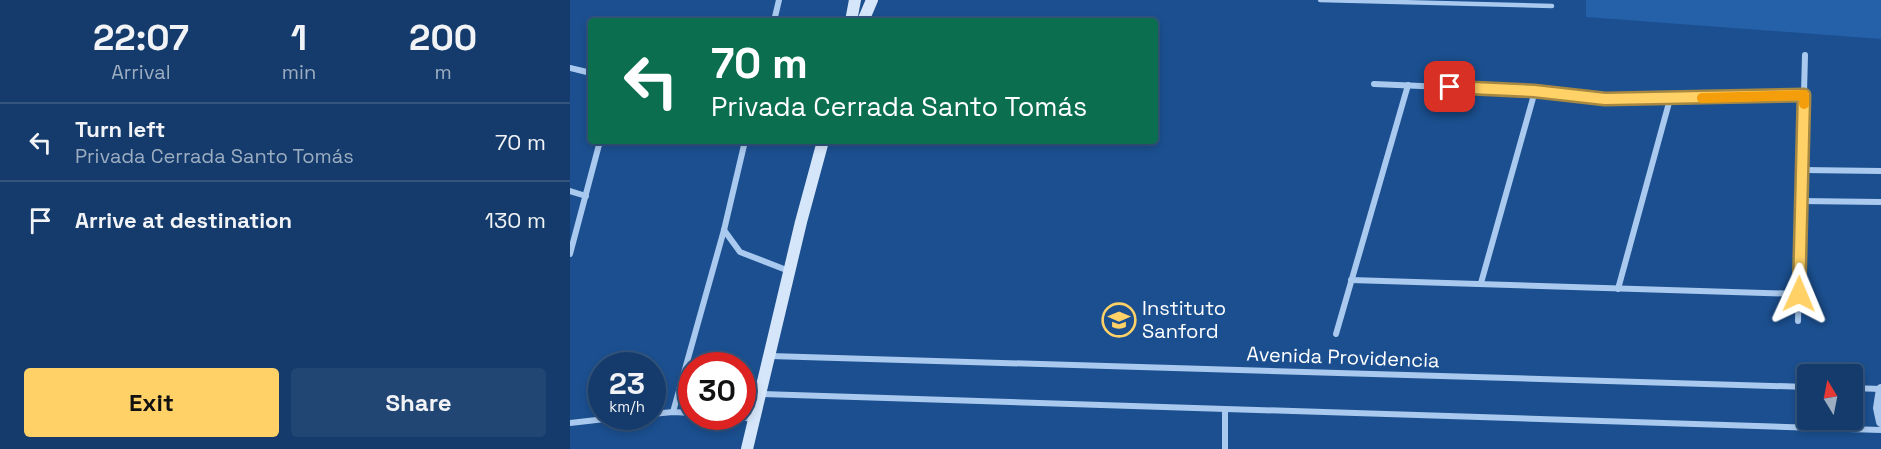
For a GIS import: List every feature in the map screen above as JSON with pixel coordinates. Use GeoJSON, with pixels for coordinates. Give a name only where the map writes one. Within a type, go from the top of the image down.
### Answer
{"type":"FeatureCollection","features":[{"type":"Feature","properties":{"kind":"main road"},"geometry":{"type":"LineString","coordinates":[[852,18],[855,0]]}},
{"type":"Feature","properties":{"kind":"main road"},"geometry":{"type":"LineString","coordinates":[[864,18],[872,0]]}},
{"type":"Feature","properties":{"kind":"main road"},"geometry":{"type":"LineString","coordinates":[[756,415],[789,271],[822,144]]}},
{"type":"Feature","properties":{"kind":"main road"},"geometry":{"type":"LineString","coordinates":[[747,449],[752,430]]}},
{"type":"Feature","properties":{"kind":"street"},"geometry":{"type":"LineString","coordinates":[[770,0],[779,1],[775,18]]}},
{"type":"Feature","properties":{"kind":"street"},"geometry":{"type":"LineString","coordinates":[[1798,321],[1805,55]]}},
{"type":"Feature","properties":{"kind":"street"},"geometry":{"type":"LineString","coordinates":[[570,68],[588,73]]}},
{"type":"Feature","properties":{"kind":"street"},"geometry":{"type":"LineString","coordinates":[[1374,84],[1534,91],[1605,99],[1804,95]]}},
{"type":"Feature","properties":{"kind":"street"},"geometry":{"type":"LineString","coordinates":[[1336,334],[1408,85]]}},
{"type":"Feature","properties":{"kind":"street"},"geometry":{"type":"LineString","coordinates":[[1481,284],[1534,91]]}},
{"type":"Feature","properties":{"kind":"street"},"geometry":{"type":"LineString","coordinates":[[1618,289],[1670,99]]}},
{"type":"Feature","properties":{"kind":"street"},"geometry":{"type":"LineString","coordinates":[[570,254],[599,144]]}},
{"type":"Feature","properties":{"kind":"street"},"geometry":{"type":"LineString","coordinates":[[673,412],[724,230],[744,144]]}},
{"type":"Feature","properties":{"kind":"street"},"geometry":{"type":"LineString","coordinates":[[1803,170],[1881,171]]}},
{"type":"Feature","properties":{"kind":"street"},"geometry":{"type":"LineString","coordinates":[[570,191],[586,196]]}},
{"type":"Feature","properties":{"kind":"street"},"geometry":{"type":"LineString","coordinates":[[1802,201],[1881,202]]}},
{"type":"Feature","properties":{"kind":"street"},"geometry":{"type":"LineString","coordinates":[[724,230],[740,252],[789,271]]}},
{"type":"Feature","properties":{"kind":"street"},"geometry":{"type":"LineString","coordinates":[[1351,280],[1799,294]]}},
{"type":"Feature","properties":{"kind":"street","name":"Avenida Providencia"},"geometry":{"type":"LineString","coordinates":[[770,356],[1797,387]]}},
{"type":"Feature","properties":{"kind":"street"},"geometry":{"type":"LineString","coordinates":[[1863,388],[1881,389],[1878,408],[1881,422]]}},
{"type":"Feature","properties":{"kind":"street"},"geometry":{"type":"LineString","coordinates":[[761,394],[1881,430]]}},
{"type":"Feature","properties":{"kind":"street"},"geometry":{"type":"LineString","coordinates":[[1225,409],[1225,449]]}},
{"type":"Feature","properties":{"kind":"street"},"geometry":{"type":"LineString","coordinates":[[666,413],[678,412]]}},
{"type":"Feature","properties":{"kind":"street"},"geometry":{"type":"LineString","coordinates":[[570,423],[588,421]]}},
{"type":"Feature","properties":{"kind":"lane"},"geometry":{"type":"LineString","coordinates":[[1320,0],[1552,6]]}},
{"type":"Feature","properties":{"kind":"shaded area"},"geometry":{"type":"Polygon","coordinates":[[[1586,0],[1881,0],[1881,39],[1586,17],[1586,0]]]}},
{"type":"Feature","properties":{"kind":"slow traffic"},"geometry":{"type":"LineString","coordinates":[[1702,98],[1804,95],[1804,104]]}},
{"type":"Feature","properties":{"kind":"place","name":"Instituto Sanford"},"geometry":{"type":"Point","coordinates":[1119,320]}},
{"type":"Feature","properties":{"kind":"route"},"geometry":{"type":"LineString","coordinates":[[1450,87],[1534,91],[1605,99],[1804,95],[1799,294]]}}]}
